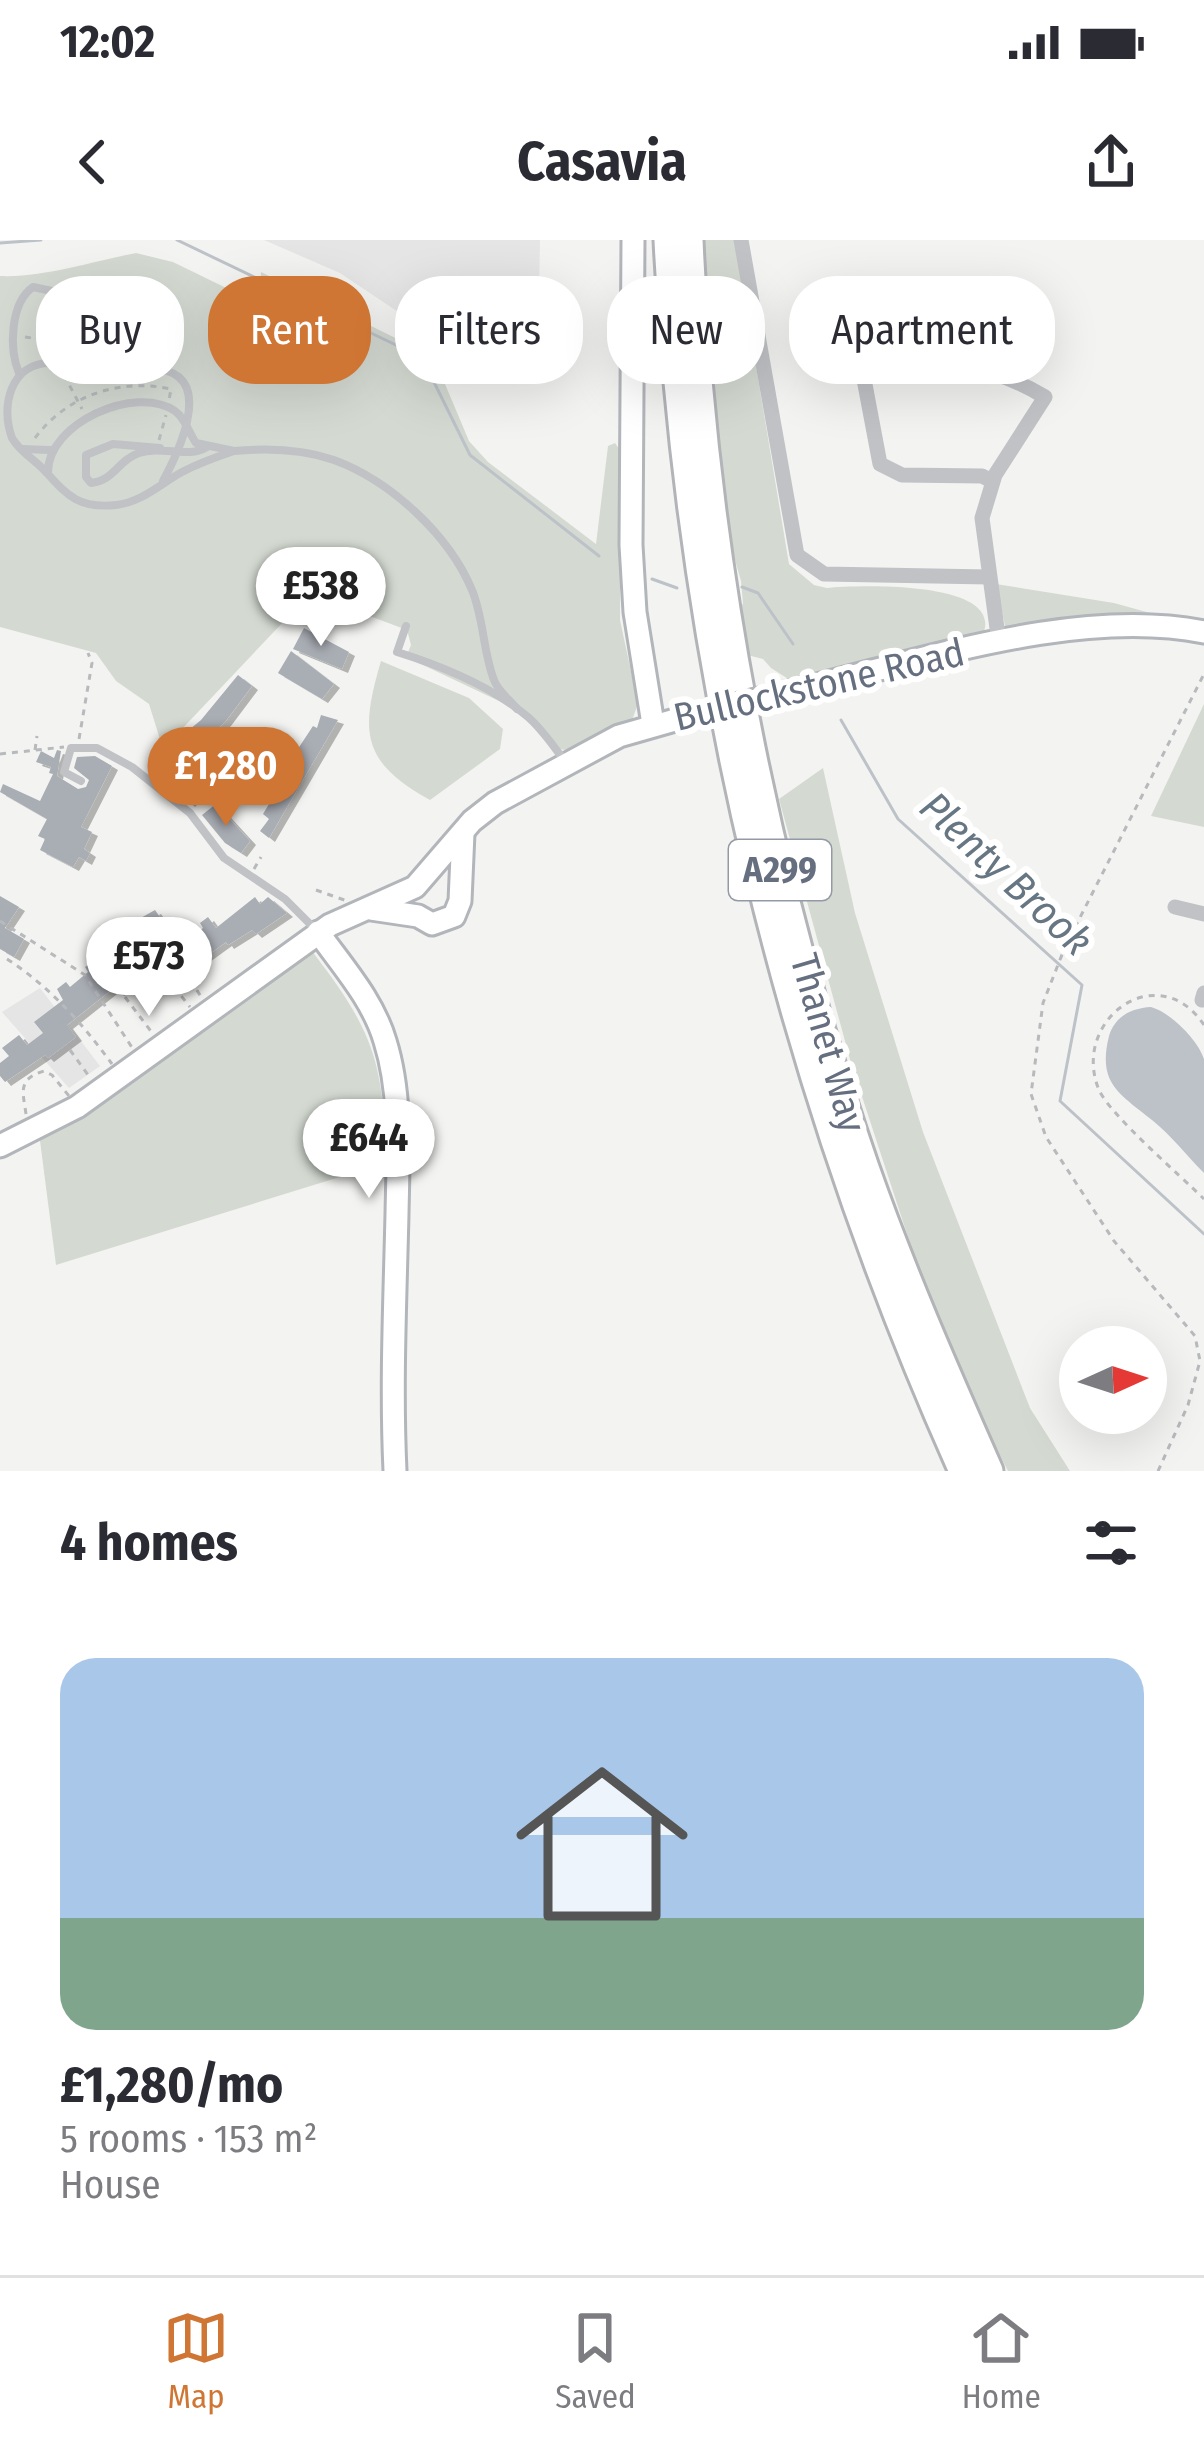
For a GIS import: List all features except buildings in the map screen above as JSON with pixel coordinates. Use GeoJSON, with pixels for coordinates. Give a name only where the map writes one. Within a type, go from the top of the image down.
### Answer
{"type":"FeatureCollection","features":[{"type":"Feature","properties":{"kind":"highway","name":"Thanet Way"},"geometry":{"type":"LineString","coordinates":[[668,240],[684,460],[712,652],[778,956],[866,1236],[963,1471]]}},
{"type":"Feature","properties":{"kind":"highway","name":"Thanet Way"},"geometry":{"type":"LineString","coordinates":[[689,240],[706,459],[761,791],[800,949],[865,1167],[989,1471]]}},
{"type":"Feature","properties":{"kind":"street"},"geometry":{"type":"LineString","coordinates":[[633,240],[632,568],[653,724]]}},
{"type":"Feature","properties":{"kind":"street"},"geometry":{"type":"LineString","coordinates":[[741,240],[797,555],[824,574],[989,577]]}},
{"type":"Feature","properties":{"kind":"street"},"geometry":{"type":"LineString","coordinates":[[992,481],[982,476],[902,475],[880,464],[860,358],[973,365],[1045,397],[992,481],[982,518],[999,643]]}},
{"type":"Feature","properties":{"kind":"street","name":"Bullockstone Road"},"geometry":{"type":"LineString","coordinates":[[0,1146],[28,1135],[100,1091],[318,932],[421,881],[495,803],[619,736],[999,643],[1108,628],[1204,632]]}},
{"type":"Feature","properties":{"kind":"street"},"geometry":{"type":"LineString","coordinates":[[359,911],[418,916],[432,924],[448,921],[459,909],[463,833]]}},
{"type":"Feature","properties":{"kind":"street"},"geometry":{"type":"LineString","coordinates":[[418,916],[412,902],[421,881],[451,879],[460,893]]}},
{"type":"Feature","properties":{"kind":"street"},"geometry":{"type":"LineString","coordinates":[[1174,907],[1204,914]]}},
{"type":"Feature","properties":{"kind":"street"},"geometry":{"type":"LineString","coordinates":[[318,932],[367,999],[385,1039],[393,1077],[398,1163],[395,1471]]}},
{"type":"Feature","properties":{"kind":"lane"},"geometry":{"type":"LineString","coordinates":[[19,373],[14,336],[18,309],[25,293],[36,288]]}},
{"type":"Feature","properties":{"kind":"lane"},"geometry":{"type":"LineString","coordinates":[[36,363],[19,373],[9,389],[5,411],[9,431],[20,449],[68,496],[99,506],[135,500],[199,464],[234,451]]}},
{"type":"Feature","properties":{"kind":"lane"},"geometry":{"type":"LineString","coordinates":[[160,485],[185,424],[189,396],[183,384]]}},
{"type":"Feature","properties":{"kind":"lane"},"geometry":{"type":"LineString","coordinates":[[47,473],[50,450],[77,422],[117,407],[142,404],[168,408],[196,443],[208,447],[301,452],[337,461],[420,517],[454,553],[473,593],[495,683],[517,709]]}},
{"type":"Feature","properties":{"kind":"lane"},"geometry":{"type":"LineString","coordinates":[[160,448],[123,459],[99,483],[86,477],[83,459],[113,444],[160,448],[177,452],[208,447]]}},
{"type":"Feature","properties":{"kind":"lane"},"geometry":{"type":"LineString","coordinates":[[20,449],[50,450]]}},
{"type":"Feature","properties":{"kind":"lane"},"geometry":{"type":"LineString","coordinates":[[406,626],[397,652],[438,666],[517,709],[536,724],[567,764]]}},
{"type":"Feature","properties":{"kind":"lane"},"geometry":{"type":"LineString","coordinates":[[81,781],[64,772],[75,747],[110,754],[190,813],[224,858],[273,890],[318,932]]}},
{"type":"Feature","properties":{"kind":"path"},"geometry":{"type":"LineString","coordinates":[[14,336],[36,339]]}},
{"type":"Feature","properties":{"kind":"path"},"geometry":{"type":"LineString","coordinates":[[0,754],[75,747],[92,663],[88,653]]}},
{"type":"Feature","properties":{"kind":"path"},"geometry":{"type":"LineString","coordinates":[[1158,1471],[1188,1405],[1200,1360],[1195,1336],[1114,1241],[1046,1138],[1031,1094],[1043,1003],[1055,972],[1204,674]]}},
{"type":"Feature","properties":{"kind":"path"},"geometry":{"type":"LineString","coordinates":[[34,752],[38,736]]}},
{"type":"Feature","properties":{"kind":"path"},"geometry":{"type":"LineString","coordinates":[[190,813],[214,785]]}},
{"type":"Feature","properties":{"kind":"path"},"geometry":{"type":"LineString","coordinates":[[316,890],[346,898],[359,911]]}},
{"type":"Feature","properties":{"kind":"path"},"geometry":{"type":"LineString","coordinates":[[0,921],[86,975],[142,1060]]}},
{"type":"Feature","properties":{"kind":"path"},"geometry":{"type":"LineString","coordinates":[[8,959],[44,983],[84,1025],[120,1076]]}},
{"type":"Feature","properties":{"kind":"path"},"geometry":{"type":"LineString","coordinates":[[177,960],[204,1014]]}},
{"type":"Feature","properties":{"kind":"path"},"geometry":{"type":"LineString","coordinates":[[159,968],[204,1014]]}},
{"type":"Feature","properties":{"kind":"path"},"geometry":{"type":"LineString","coordinates":[[125,997],[153,1035]]}},
{"type":"Feature","properties":{"kind":"path"},"geometry":{"type":"LineString","coordinates":[[1204,1025],[1188,1006],[1167,997],[1127,1001],[1114,1010],[1100,1032],[1095,1074],[1107,1103],[1204,1199]]}},
{"type":"Feature","properties":{"kind":"path"},"geometry":{"type":"LineString","coordinates":[[70,1050],[100,1091]]}},
{"type":"Feature","properties":{"kind":"path"},"geometry":{"type":"LineString","coordinates":[[28,1135],[20,1095],[33,1074],[52,1075],[76,1107]]}},
{"type":"Feature","properties":{"kind":"shaded area"},"geometry":{"type":"Polygon","coordinates":[[[264,240],[540,240],[539,276],[395,276],[395,310],[371,294],[371,276],[340,273],[264,240]]]}},
{"type":"Feature","properties":{"kind":"shaded area"},"geometry":{"type":"Polygon","coordinates":[[[704,240],[735,240],[741,276],[707,276],[704,240]]]}},
{"type":"Feature","properties":{"kind":"shaded area"},"geometry":{"type":"Polygon","coordinates":[[[136,253],[173,262],[208,279],[208,384],[371,384],[371,326],[395,338],[395,384],[445,384],[469,441],[488,462],[596,544],[608,446],[615,443],[620,450],[620,620],[638,704],[632,720],[568,750],[557,749],[524,713],[406,657],[411,645],[407,630],[343,606],[303,601],[163,749],[149,704],[116,681],[96,653],[0,627],[0,276],[50,272],[136,253]]]}},
{"type":"Feature","properties":{"kind":"shaded area"},"geometry":{"type":"Polygon","coordinates":[[[714,384],[759,384],[789,564],[814,585],[827,588],[899,587],[956,596],[976,607],[985,621],[979,642],[793,682],[763,659],[747,655],[739,613],[741,581],[727,532],[714,384]]]}},
{"type":"Feature","properties":{"kind":"shaded area"},"geometry":{"type":"Polygon","coordinates":[[[996,584],[1114,603],[1161,616],[1010,631],[996,584]]]}},
{"type":"Feature","properties":{"kind":"shaded area"},"geometry":{"type":"Polygon","coordinates":[[[381,661],[469,698],[503,729],[500,749],[430,800],[407,786],[390,772],[372,743],[370,707],[381,661]]]}},
{"type":"Feature","properties":{"kind":"shaded area"},"geometry":{"type":"Polygon","coordinates":[[[1204,704],[1204,827],[1151,816],[1204,704]]]}},
{"type":"Feature","properties":{"kind":"shaded area"},"geometry":{"type":"Polygon","coordinates":[[[823,768],[855,913],[923,1132],[1030,1408],[1070,1471],[1008,1471],[944,1347],[851,1063],[779,799],[823,768]]]}},
{"type":"Feature","properties":{"kind":"shaded area"},"geometry":{"type":"Polygon","coordinates":[[[308,946],[347,999],[370,1046],[382,1097],[385,1163],[56,1265],[39,1133],[308,946]]]}},
{"type":"Feature","properties":{"kind":"shaded area"},"geometry":{"type":"Polygon","coordinates":[[[40,988],[100,1066],[69,1088],[2,1012],[40,988]]]}},
{"type":"Feature","properties":{"kind":"shaded area"},"geometry":{"type":"Polygon","coordinates":[[[1151,1007],[1182,1028],[1204,1059],[1204,1173],[1166,1132],[1121,1095],[1109,1077],[1106,1052],[1115,1023],[1125,1014],[1151,1007]]]}},
{"type":"Feature","properties":{"kind":"waterway","name":"Plenty Brook"},"geometry":{"type":"LineString","coordinates":[[0,243],[41,240]]}},
{"type":"Feature","properties":{"kind":"waterway","name":"Plenty Brook"},"geometry":{"type":"LineString","coordinates":[[177,240],[398,346],[429,372],[470,455],[599,556]]}},
{"type":"Feature","properties":{"kind":"waterway","name":"Plenty Brook"},"geometry":{"type":"LineString","coordinates":[[652,579],[677,588]]}},
{"type":"Feature","properties":{"kind":"waterway","name":"Plenty Brook"},"geometry":{"type":"LineString","coordinates":[[742,587],[758,593],[793,644]]}},
{"type":"Feature","properties":{"kind":"waterway","name":"Plenty Brook"},"geometry":{"type":"LineString","coordinates":[[841,720],[898,819],[1082,985],[1060,1101],[1204,1234]]}}]}
